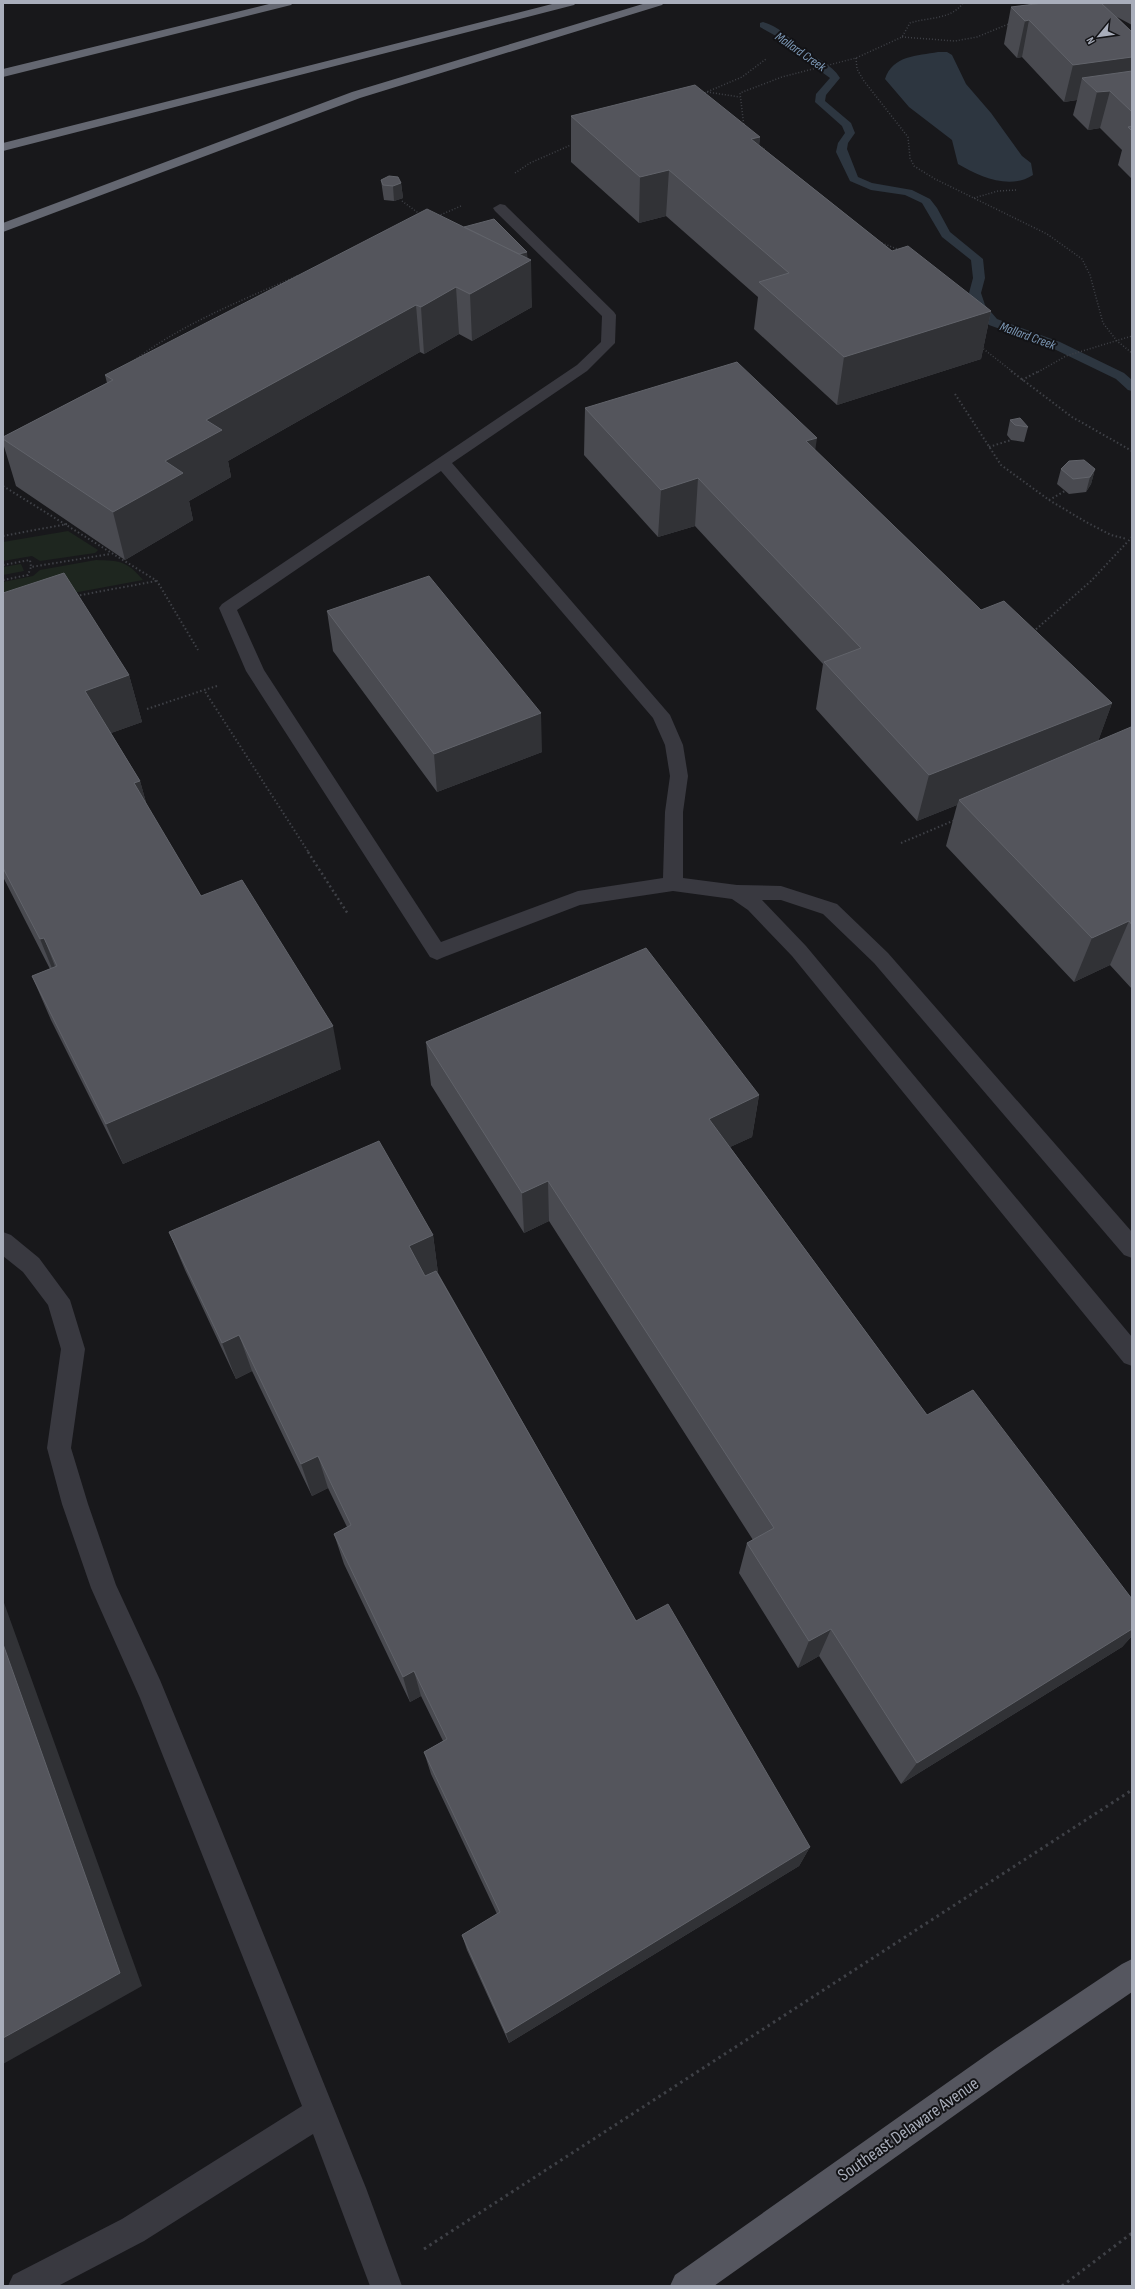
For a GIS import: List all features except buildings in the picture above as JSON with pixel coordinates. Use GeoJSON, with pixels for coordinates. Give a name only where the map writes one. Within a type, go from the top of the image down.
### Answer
{"type":"FeatureCollection","features":[{"type":"Feature","properties":{"kind":"highway"},"geometry":{"type":"LineString","coordinates":[[3,73],[287,3]]}},
{"type":"Feature","properties":{"kind":"highway"},"geometry":{"type":"LineString","coordinates":[[3,148],[570,3]]}},
{"type":"Feature","properties":{"kind":"highway"},"geometry":{"type":"LineString","coordinates":[[3,228],[356,95],[658,3]]}},
{"type":"Feature","properties":{"kind":"main road","name":"Southeast Delaware Avenue"},"geometry":{"type":"LineString","coordinates":[[686,2286],[994,2069],[1132,1974]]}},
{"type":"Feature","properties":{"kind":"lane"},"geometry":{"type":"LineString","coordinates":[[500,208],[609,315],[608,343],[582,368],[228,608],[255,671],[437,952],[578,898],[673,884],[737,892],[781,893],[830,909],[881,958],[1132,1248]]}},
{"type":"Feature","properties":{"kind":"lane"},"geometry":{"type":"LineString","coordinates":[[442,462],[661,715],[674,745],[678,776],[674,812],[673,884]]}},
{"type":"Feature","properties":{"kind":"lane"},"geometry":{"type":"LineString","coordinates":[[737,892],[755,905],[799,952],[1132,1355]]}},
{"type":"Feature","properties":{"kind":"lane"},"geometry":{"type":"LineString","coordinates":[[3,1242],[31,1265],[58,1300],[73,1349],[59,1448],[75,1504],[104,1588],[150,1690],[195,1798],[320,2112],[384,2281]]}},
{"type":"Feature","properties":{"kind":"lane"},"geometry":{"type":"LineString","coordinates":[[24,2286],[133,2230],[320,2112]]}},
{"type":"Feature","properties":{"kind":"path"},"geometry":{"type":"LineString","coordinates":[[902,37],[910,23],[926,18],[953,14],[963,3]]}},
{"type":"Feature","properties":{"kind":"path"},"geometry":{"type":"LineString","coordinates":[[744,128],[741,115],[740,93],[751,88],[818,67],[856,58],[902,37],[947,42],[977,37],[1012,23]]}},
{"type":"Feature","properties":{"kind":"path"},"geometry":{"type":"LineString","coordinates":[[856,58],[857,69],[864,81],[888,116],[908,137],[910,158],[914,166],[935,179],[1047,234],[1061,242],[1082,259],[1090,275],[1103,323],[1117,341],[1132,353]]}},
{"type":"Feature","properties":{"kind":"path"},"geometry":{"type":"LineString","coordinates":[[700,94],[742,77],[766,59]]}},
{"type":"Feature","properties":{"kind":"path"},"geometry":{"type":"LineString","coordinates":[[707,92],[740,97]]}},
{"type":"Feature","properties":{"kind":"path"},"geometry":{"type":"LineString","coordinates":[[752,138],[766,151]]}},
{"type":"Feature","properties":{"kind":"path"},"geometry":{"type":"LineString","coordinates":[[512,175],[530,163],[578,142]]}},
{"type":"Feature","properties":{"kind":"path"},"geometry":{"type":"LineString","coordinates":[[974,198],[998,191],[1017,190]]}},
{"type":"Feature","properties":{"kind":"path"},"geometry":{"type":"LineString","coordinates":[[402,201],[423,216]]}},
{"type":"Feature","properties":{"kind":"path"},"geometry":{"type":"LineString","coordinates":[[435,217],[465,203]]}},
{"type":"Feature","properties":{"kind":"path"},"geometry":{"type":"LineString","coordinates":[[873,240],[904,251]]}},
{"type":"Feature","properties":{"kind":"path"},"geometry":{"type":"LineString","coordinates":[[127,366],[153,345],[223,309],[304,273]]}},
{"type":"Feature","properties":{"kind":"path"},"geometry":{"type":"LineString","coordinates":[[1022,380],[1066,356],[1132,336]]}},
{"type":"Feature","properties":{"kind":"path"},"geometry":{"type":"LineString","coordinates":[[975,342],[1022,380],[1101,435],[1132,451]]}},
{"type":"Feature","properties":{"kind":"path"},"geometry":{"type":"LineString","coordinates":[[955,394],[1002,465],[1049,500],[1111,535],[1128,540]]}},
{"type":"Feature","properties":{"kind":"path"},"geometry":{"type":"LineString","coordinates":[[989,447],[1011,440]]}},
{"type":"Feature","properties":{"kind":"path"},"geometry":{"type":"LineString","coordinates":[[3,486],[68,524],[110,554],[133,565],[157,581],[199,653]]}},
{"type":"Feature","properties":{"kind":"path"},"geometry":{"type":"LineString","coordinates":[[1049,500],[1065,491]]}},
{"type":"Feature","properties":{"kind":"path"},"geometry":{"type":"LineString","coordinates":[[3,536],[68,524]]}},
{"type":"Feature","properties":{"kind":"path"},"geometry":{"type":"LineString","coordinates":[[1032,633],[1111,561],[1132,537]]}},
{"type":"Feature","properties":{"kind":"path"},"geometry":{"type":"LineString","coordinates":[[31,567],[110,554]]}},
{"type":"Feature","properties":{"kind":"path"},"geometry":{"type":"LineString","coordinates":[[3,565],[30,560],[31,567],[28,575],[3,580]]}},
{"type":"Feature","properties":{"kind":"path"},"geometry":{"type":"LineString","coordinates":[[72,597],[157,581]]}},
{"type":"Feature","properties":{"kind":"path"},"geometry":{"type":"LineString","coordinates":[[147,709],[219,685],[215,679]]}},
{"type":"Feature","properties":{"kind":"path"},"geometry":{"type":"LineString","coordinates":[[204,690],[348,914]]}},
{"type":"Feature","properties":{"kind":"path"},"geometry":{"type":"LineString","coordinates":[[901,843],[960,818]]}},
{"type":"Feature","properties":{"kind":"path"},"geometry":{"type":"LineString","coordinates":[[384,2281],[487,2207],[1132,1790]]}},
{"type":"Feature","properties":{"kind":"path"},"geometry":{"type":"LineString","coordinates":[[1062,2286],[1132,2233]]}},
{"type":"Feature","properties":{"kind":"shaded area"},"geometry":{"type":"Polygon","coordinates":[[[947,52],[952,55],[966,84],[991,113],[1022,156],[1031,163],[1033,175],[1024,179],[1005,182],[985,177],[958,164],[952,140],[909,107],[885,79],[894,65],[900,61],[914,56],[947,52]]]}},
{"type":"Feature","properties":{"kind":"shaded area"},"geometry":{"type":"Polygon","coordinates":[[[68,531],[98,550],[95,553],[40,561],[32,556],[3,561],[3,542],[68,531]]]}},
{"type":"Feature","properties":{"kind":"shaded area"},"geometry":{"type":"Polygon","coordinates":[[[96,560],[117,561],[127,565],[143,580],[3,606],[3,582],[33,576],[40,570],[96,560]]]}},
{"type":"Feature","properties":{"kind":"shaded area"},"geometry":{"type":"Polygon","coordinates":[[[21,564],[24,571],[3,575],[3,567],[21,564]]]}},
{"type":"Feature","properties":{"kind":"waterway","name":"Mallard Creek"},"geometry":{"type":"LineString","coordinates":[[763,25],[779,34],[797,50],[832,73],[835,78],[821,94],[820,102],[847,125],[850,133],[845,139],[841,149],[842,156],[852,177],[856,181],[871,187],[909,193],[926,201],[932,208],[939,226],[946,234],[954,242],[977,259],[979,278],[975,293],[979,306],[993,322],[1056,345],[1120,376],[1132,387]]}}]}
